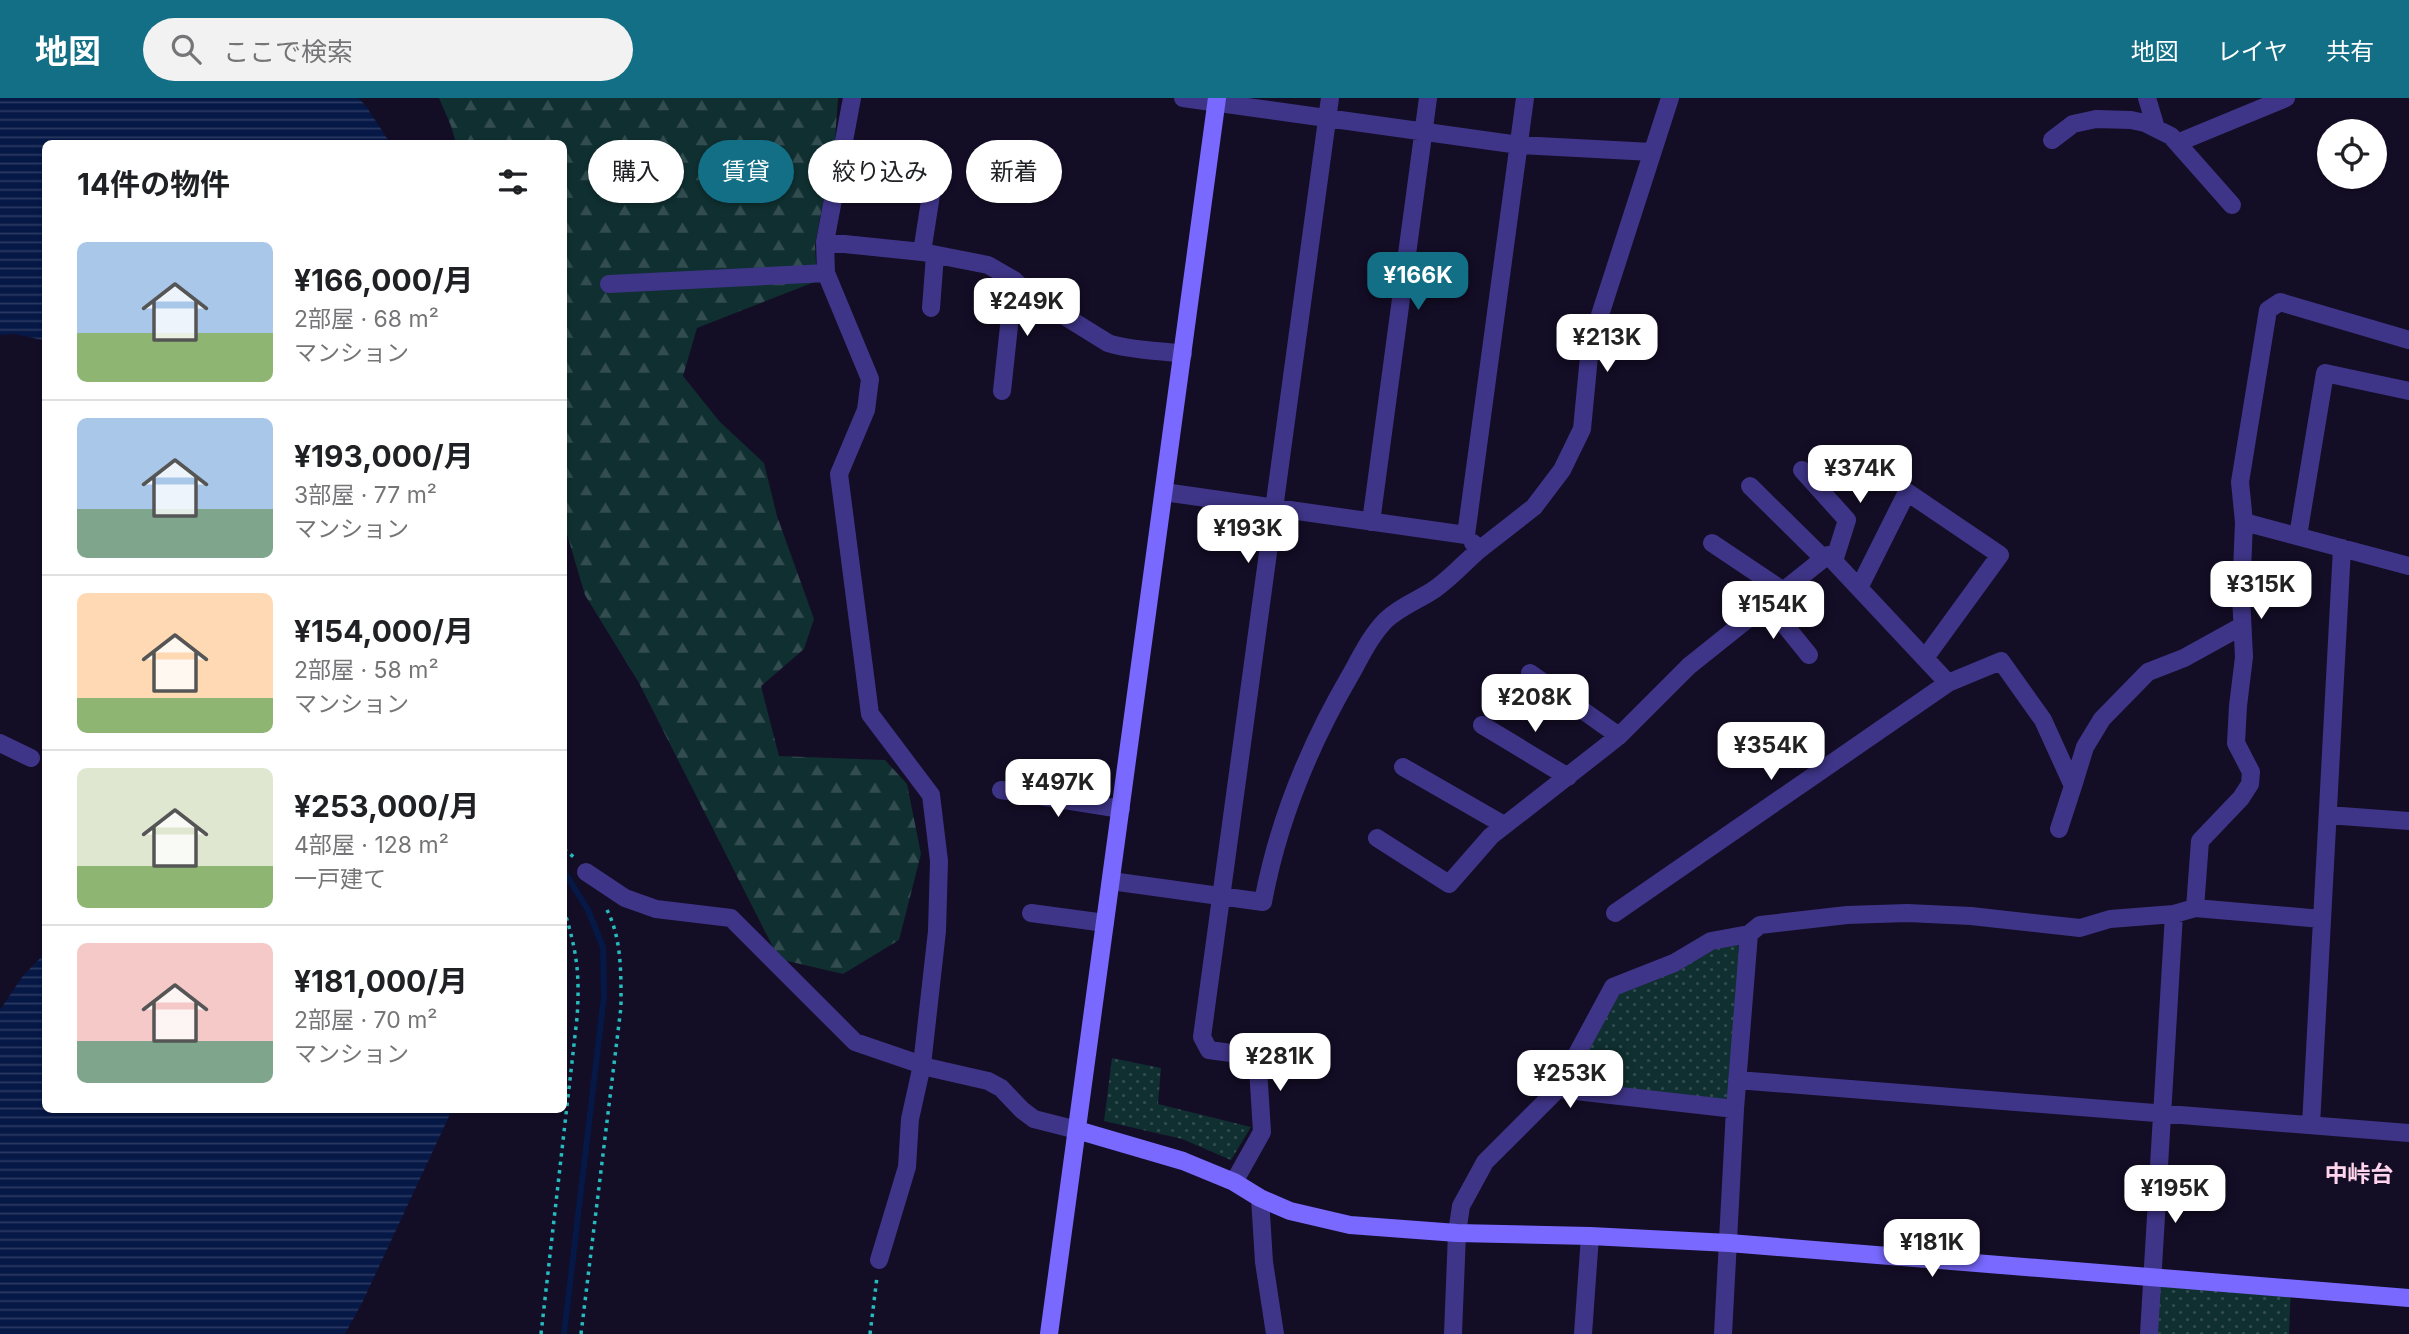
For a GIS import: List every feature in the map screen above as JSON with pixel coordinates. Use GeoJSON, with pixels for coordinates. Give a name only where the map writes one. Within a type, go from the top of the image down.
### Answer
{"type":"FeatureCollection","features":[{"type":"Feature","properties":{"kind":"street"},"geometry":{"type":"LineString","coordinates":[[852,98],[825,242],[826,273],[870,379],[866,410],[839,474],[870,714],[931,795],[939,861],[937,917],[922,1065],[910,1119],[907,1167],[879,1259]]}},
{"type":"Feature","properties":{"kind":"street"},"geometry":{"type":"LineString","coordinates":[[1183,98],[1217,100],[1327,119],[1519,145],[1652,152]]}},
{"type":"Feature","properties":{"kind":"street"},"geometry":{"type":"LineString","coordinates":[[1234,1182],[1262,1132],[1258,1068],[1253,1056],[1209,1050],[1202,1037],[1330,98]]}},
{"type":"Feature","properties":{"kind":"street"},"geometry":{"type":"LineString","coordinates":[[1371,522],[1428,98]]}},
{"type":"Feature","properties":{"kind":"street"},"geometry":{"type":"LineString","coordinates":[[1466,535],[1525,98]]}},
{"type":"Feature","properties":{"kind":"street"},"geometry":{"type":"LineString","coordinates":[[1111,881],[1263,902],[1272,857],[1292,799],[1325,720],[1366,649],[1385,622],[1404,606],[1436,589],[1479,550],[1534,507],[1562,470],[1582,429],[1590,346],[1670,98]]}},
{"type":"Feature","properties":{"kind":"street"},"geometry":{"type":"LineString","coordinates":[[2147,98],[2156,128]]}},
{"type":"Feature","properties":{"kind":"street"},"geometry":{"type":"LineString","coordinates":[[2177,143],[2286,98]]}},
{"type":"Feature","properties":{"kind":"street"},"geometry":{"type":"LineString","coordinates":[[1049,1334],[1217,100]]}},
{"type":"Feature","properties":{"kind":"street"},"geometry":{"type":"LineString","coordinates":[[2052,140],[2073,124],[2096,120],[2144,122],[2171,136],[2232,205]]}},
{"type":"Feature","properties":{"kind":"street"},"geometry":{"type":"LineString","coordinates":[[930,308],[928,253],[933,203]]}},
{"type":"Feature","properties":{"kind":"street"},"geometry":{"type":"LineString","coordinates":[[825,242],[928,253],[988,265],[1108,343],[1121,348],[1146,348],[1183,354]]}},
{"type":"Feature","properties":{"kind":"street"},"geometry":{"type":"LineString","coordinates":[[609,284],[826,273]]}},
{"type":"Feature","properties":{"kind":"street"},"geometry":{"type":"LineString","coordinates":[[1002,391],[1014,280]]}},
{"type":"Feature","properties":{"kind":"street"},"geometry":{"type":"LineString","coordinates":[[2195,908],[2200,841],[2241,798],[2250,784],[2251,772],[2236,743],[2244,657],[2241,595],[2244,522],[2240,482],[2268,310],[2280,302],[2409,340]]}},
{"type":"Feature","properties":{"kind":"street"},"geometry":{"type":"LineString","coordinates":[[2298,536],[2325,373],[2409,391]]}},
{"type":"Feature","properties":{"kind":"street"},"geometry":{"type":"LineString","coordinates":[[1377,838],[1450,884],[1491,836],[1619,736],[1689,666],[1782,590],[1829,560],[1847,520],[1802,470]]}},
{"type":"Feature","properties":{"kind":"street"},"geometry":{"type":"LineString","coordinates":[[1749,486],[1859,588],[1948,683]]}},
{"type":"Feature","properties":{"kind":"street"},"geometry":{"type":"LineString","coordinates":[[1164,492],[1466,535],[1479,550]]}},
{"type":"Feature","properties":{"kind":"street"},"geometry":{"type":"LineString","coordinates":[[1859,588],[1907,492],[2000,555],[1925,658]]}},
{"type":"Feature","properties":{"kind":"street"},"geometry":{"type":"LineString","coordinates":[[2244,522],[2409,566]]}},
{"type":"Feature","properties":{"kind":"street"},"geometry":{"type":"LineString","coordinates":[[1712,543],[1782,590]]}},
{"type":"Feature","properties":{"kind":"street"},"geometry":{"type":"LineString","coordinates":[[2311,1125],[2342,548]]}},
{"type":"Feature","properties":{"kind":"street"},"geometry":{"type":"LineString","coordinates":[[1767,603],[1810,655]]}},
{"type":"Feature","properties":{"kind":"street"},"geometry":{"type":"LineString","coordinates":[[2059,829],[2085,747],[2102,719],[2148,672],[2184,658],[2242,626]]}},
{"type":"Feature","properties":{"kind":"street"},"geometry":{"type":"LineString","coordinates":[[1615,913],[1948,683],[2001,661],[2043,720],[2073,786]]}},
{"type":"Feature","properties":{"kind":"street"},"geometry":{"type":"LineString","coordinates":[[1530,673],[1619,736]]}},
{"type":"Feature","properties":{"kind":"street"},"geometry":{"type":"LineString","coordinates":[[1482,725],[1569,777]]}},
{"type":"Feature","properties":{"kind":"street"},"geometry":{"type":"LineString","coordinates":[[0,743],[31,758]]}},
{"type":"Feature","properties":{"kind":"street"},"geometry":{"type":"LineString","coordinates":[[1404,767],[1504,825]]}},
{"type":"Feature","properties":{"kind":"street"},"geometry":{"type":"LineString","coordinates":[[1001,790],[1121,809]]}},
{"type":"Feature","properties":{"kind":"street"},"geometry":{"type":"LineString","coordinates":[[2328,815],[2409,821]]}},
{"type":"Feature","properties":{"kind":"street"},"geometry":{"type":"LineString","coordinates":[[586,872],[625,898],[656,909],[731,918],[855,1042],[922,1065],[988,1081],[1001,1088],[1034,1119],[1182,1161],[1234,1182],[1260,1198],[1290,1210],[1350,1225],[1457,1233],[1729,1243],[2409,1298]]}},
{"type":"Feature","properties":{"kind":"street"},"geometry":{"type":"LineString","coordinates":[[1453,1334],[1457,1233],[1461,1206],[1485,1162],[1558,1089],[1613,987],[1674,962],[1711,941],[1749,934],[1760,925],[1847,915],[1971,916],[2080,928],[2110,919],[2174,914],[2195,908],[2322,919]]}},
{"type":"Feature","properties":{"kind":"street"},"geometry":{"type":"LineString","coordinates":[[1031,913],[1105,923]]}},
{"type":"Feature","properties":{"kind":"street"},"geometry":{"type":"LineString","coordinates":[[2149,1334],[2174,914]]}},
{"type":"Feature","properties":{"kind":"street"},"geometry":{"type":"LineString","coordinates":[[1723,1334],[1735,1109],[1749,934]]}},
{"type":"Feature","properties":{"kind":"street"},"geometry":{"type":"LineString","coordinates":[[1737,1080],[2409,1133]]}},
{"type":"Feature","properties":{"kind":"street"},"geometry":{"type":"LineString","coordinates":[[1558,1089],[1735,1109]]}},
{"type":"Feature","properties":{"kind":"street"},"geometry":{"type":"LineString","coordinates":[[1260,1198],[1264,1262],[1275,1334]]}},
{"type":"Feature","properties":{"kind":"street"},"geometry":{"type":"LineString","coordinates":[[1583,1334],[1590,1236]]}},
{"type":"Feature","properties":{"kind":"path"},"geometry":{"type":"LineString","coordinates":[[567,851],[579,861],[586,872]]}},
{"type":"Feature","properties":{"kind":"path"},"geometry":{"type":"LineString","coordinates":[[581,1334],[621,1007],[618,947],[603,904]]}},
{"type":"Feature","properties":{"kind":"path"},"geometry":{"type":"LineString","coordinates":[[567,921],[577,957],[579,985],[578,1018],[567,1112]]}},
{"type":"Feature","properties":{"kind":"path"},"geometry":{"type":"LineString","coordinates":[[541,1334],[567,1113]]}},
{"type":"Feature","properties":{"kind":"path"},"geometry":{"type":"LineString","coordinates":[[870,1334],[879,1259]]}},
{"type":"Feature","properties":{"kind":"green space"},"geometry":{"type":"Polygon","coordinates":[[[439,98],[838,98],[835,140],[808,140],[808,203],[823,203],[815,245],[817,281],[697,328],[683,376],[720,422],[764,463],[777,516],[814,619],[804,649],[761,686],[779,756],[885,760],[907,784],[921,854],[899,940],[843,974],[779,959],[639,683],[585,595],[567,534],[567,140],[455,140],[439,98]]]}},
{"type":"Feature","properties":{"kind":"green space"},"geometry":{"type":"Polygon","coordinates":[[[1749,934],[1735,1109],[1558,1089],[1613,987],[1749,934]]]}},
{"type":"Feature","properties":{"kind":"green space"},"geometry":{"type":"Polygon","coordinates":[[[1112,1058],[1161,1068],[1158,1104],[1251,1127],[1231,1160],[1182,1139],[1104,1121],[1112,1058]]]}},
{"type":"Feature","properties":{"kind":"green space"},"geometry":{"type":"Polygon","coordinates":[[[2152,1277],[2291,1288],[2289,1334],[2149,1334],[2152,1277]]]}},
{"type":"Feature","properties":{"kind":"water"},"geometry":{"type":"Polygon","coordinates":[[[0,98],[358,98],[388,140],[42,140],[42,340],[15,334],[0,335],[0,98]]]}},
{"type":"Feature","properties":{"kind":"water"},"geometry":{"type":"Polygon","coordinates":[[[42,956],[42,1113],[451,1113],[345,1334],[0,1334],[0,1010],[22,977],[42,956]]]}},
{"type":"Feature","properties":{"kind":"waterway"},"geometry":{"type":"LineString","coordinates":[[564,1334],[604,996],[603,947],[588,910],[567,876]]}},
{"type":"Feature","properties":{"kind":"district","name":"中峠台"},"geometry":{"type":"Point","coordinates":[2359,1174]}}]}
